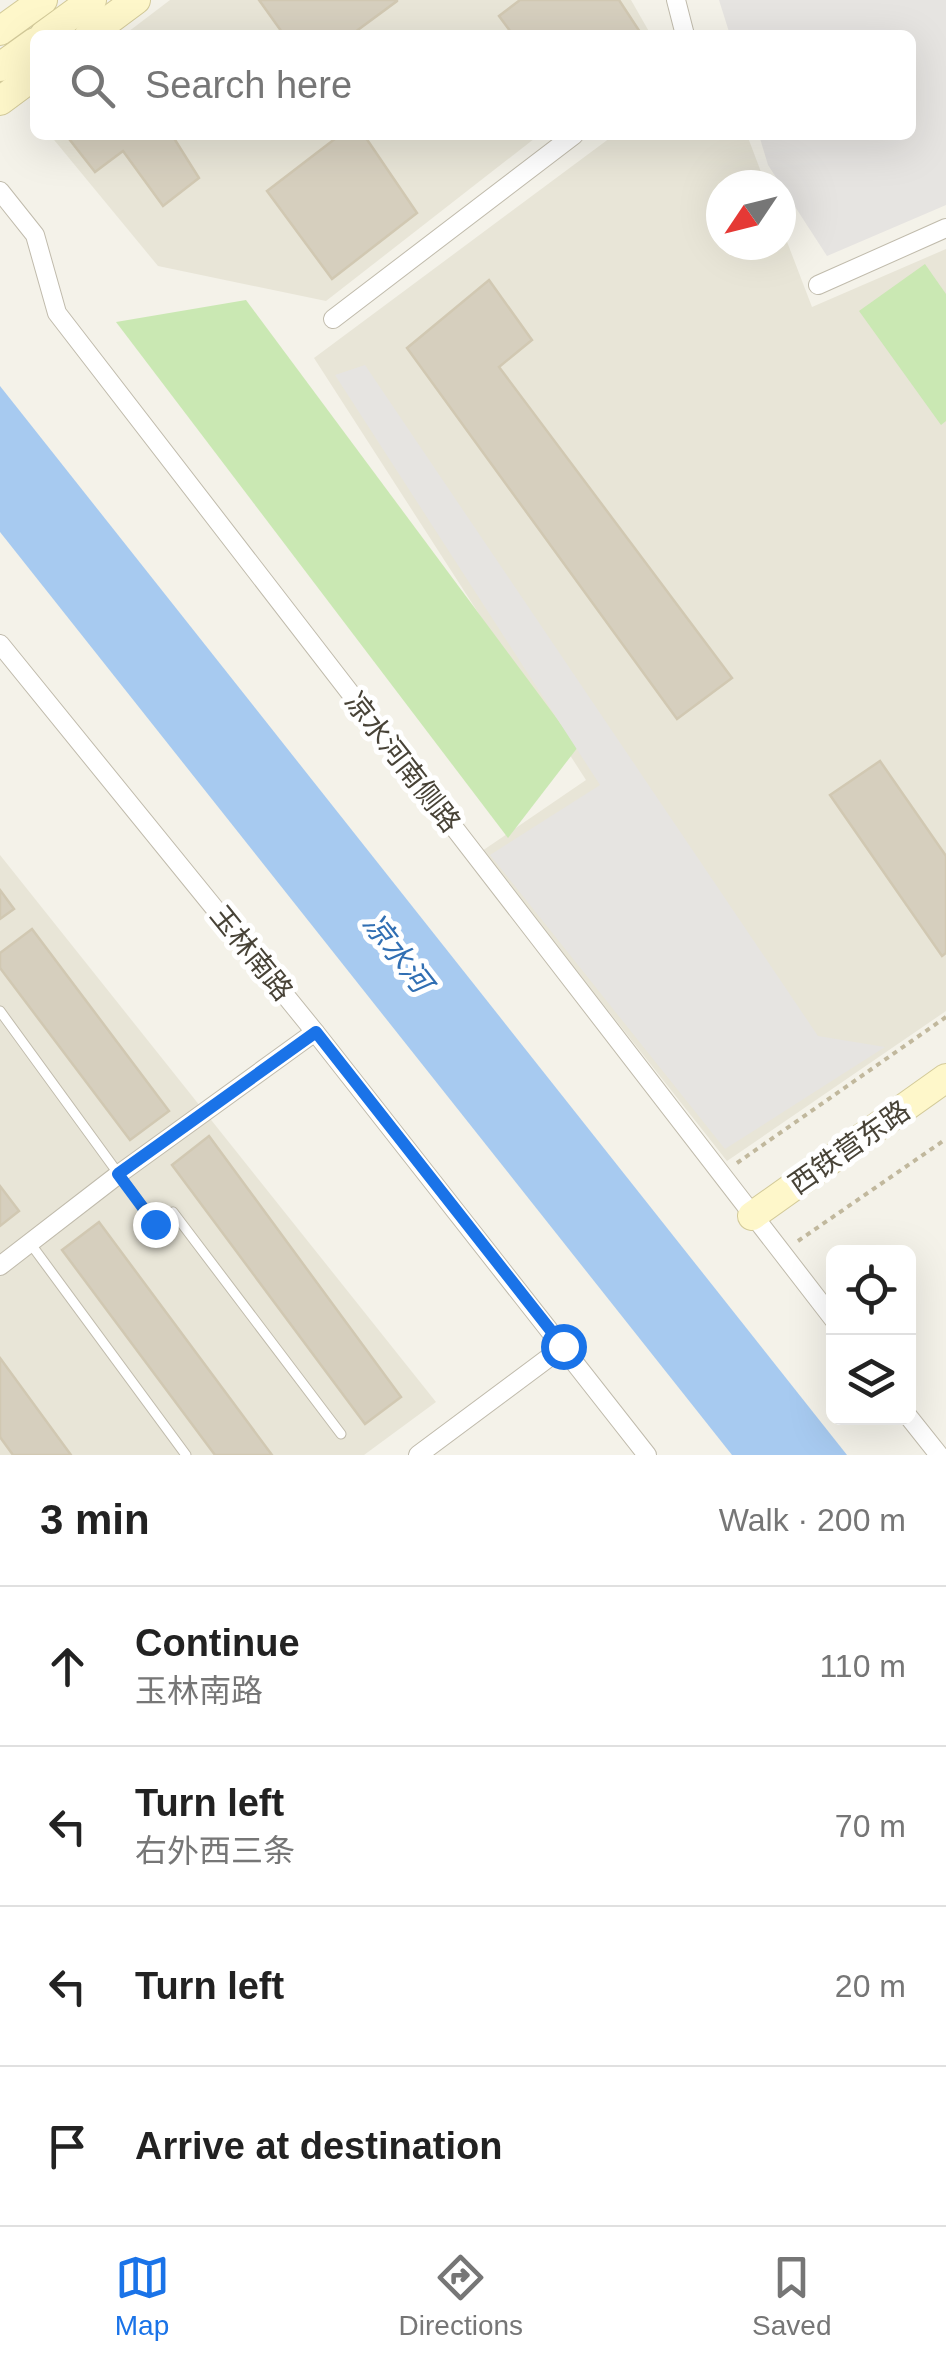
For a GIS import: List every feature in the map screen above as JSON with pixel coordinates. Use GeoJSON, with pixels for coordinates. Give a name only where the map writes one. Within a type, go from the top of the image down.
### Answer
{"type":"FeatureCollection","features":[{"type":"Feature","properties":{"kind":"street"},"geometry":{"type":"LineString","coordinates":[[0,31],[42,0]]}},
{"type":"Feature","properties":{"kind":"street"},"geometry":{"type":"LineString","coordinates":[[51,30],[92,0]]}},
{"type":"Feature","properties":{"kind":"street"},"geometry":{"type":"LineString","coordinates":[[96,30],[136,0]]}},
{"type":"Feature","properties":{"kind":"street"},"geometry":{"type":"LineString","coordinates":[[676,0],[683,30]]}},
{"type":"Feature","properties":{"kind":"street"},"geometry":{"type":"LineString","coordinates":[[0,68],[30,46]]}},
{"type":"Feature","properties":{"kind":"street"},"geometry":{"type":"LineString","coordinates":[[0,102],[30,79]]}},
{"type":"Feature","properties":{"kind":"street"},"geometry":{"type":"LineString","coordinates":[[333,319],[567,140]]}},
{"type":"Feature","properties":{"kind":"street","name":"凉水河南侧路"},"geometry":{"type":"LineString","coordinates":[[0,191],[36,235],[58,312],[826,1310]]}},
{"type":"Feature","properties":{"kind":"street"},"geometry":{"type":"LineString","coordinates":[[818,284],[946,228]]}},
{"type":"Feature","properties":{"kind":"street","name":"玉林南路"},"geometry":{"type":"LineString","coordinates":[[0,644],[316,1032],[647,1455]]}},
{"type":"Feature","properties":{"kind":"street"},"geometry":{"type":"LineString","coordinates":[[0,1266],[118,1174],[316,1032]]}},
{"type":"Feature","properties":{"kind":"street","name":"西铁营东路"},"geometry":{"type":"LineString","coordinates":[[752,1216],[946,1078]]}},
{"type":"Feature","properties":{"kind":"street"},"geometry":{"type":"LineString","coordinates":[[418,1455],[563,1346]]}},
{"type":"Feature","properties":{"kind":"street"},"geometry":{"type":"LineString","coordinates":[[915,1425],[940,1455]]}},
{"type":"Feature","properties":{"kind":"lane"},"geometry":{"type":"LineString","coordinates":[[0,1012],[155,1224],[173,1212],[340,1434]]}},
{"type":"Feature","properties":{"kind":"lane"},"geometry":{"type":"LineString","coordinates":[[30,1244],[186,1455]]}},
{"type":"Feature","properties":{"kind":"path"},"geometry":{"type":"LineString","coordinates":[[734,1165],[946,1017]]}},
{"type":"Feature","properties":{"kind":"path"},"geometry":{"type":"LineString","coordinates":[[792,1245],[946,1139]]}},
{"type":"Feature","properties":{"kind":"shaded area"},"geometry":{"type":"Polygon","coordinates":[[[170,0],[631,0],[648,30],[131,30],[170,0]]]}},
{"type":"Feature","properties":{"kind":"shaded area"},"geometry":{"type":"Polygon","coordinates":[[[719,0],[946,0],[946,205],[827,256],[796,208],[796,170],[771,170],[760,140],[916,140],[916,30],[728,30],[719,0]]]}},
{"type":"Feature","properties":{"kind":"shaded area"},"geometry":{"type":"Polygon","coordinates":[[[54,140],[533,140],[326,301],[158,266],[54,140]]]}},
{"type":"Feature","properties":{"kind":"shaded area"},"geometry":{"type":"Polygon","coordinates":[[[607,140],[749,140],[760,170],[706,170],[706,260],[794,260],[812,307],[946,249],[946,1011],[727,1161],[482,851],[586,780],[314,358],[607,140]]]}},
{"type":"Feature","properties":{"kind":"shaded area"},"geometry":{"type":"Polygon","coordinates":[[[365,365],[818,1036],[885,1047],[725,1149],[490,855],[600,785],[335,375],[365,365]]]}},
{"type":"Feature","properties":{"kind":"shaded area"},"geometry":{"type":"Polygon","coordinates":[[[0,855],[436,1402],[364,1455],[0,1455],[0,855]]]}},
{"type":"Feature","properties":{"kind":"green space"},"geometry":{"type":"Polygon","coordinates":[[[925,264],[946,294],[946,421],[941,425],[859,311],[925,264]]]}},
{"type":"Feature","properties":{"kind":"green space"},"geometry":{"type":"Polygon","coordinates":[[[246,300],[578,747],[508,838],[116,322],[246,300]]]}},
{"type":"Feature","properties":{"kind":"water","name":"凉水河"},"geometry":{"type":"Polygon","coordinates":[[[0,386],[847,1455],[732,1455],[0,532],[0,386]]]}},
{"type":"Feature","properties":{"kind":"building"},"geometry":{"type":"Polygon","coordinates":[[[259,0],[397,0],[358,30],[280,30],[259,0]]]}},
{"type":"Feature","properties":{"kind":"building"},"geometry":{"type":"Polygon","coordinates":[[[520,0],[619,0],[639,30],[509,30],[499,16],[520,0]]]}},
{"type":"Feature","properties":{"kind":"building"},"geometry":{"type":"Polygon","coordinates":[[[70,140],[175,140],[199,178],[163,206],[123,151],[95,172],[70,140]]]}},
{"type":"Feature","properties":{"kind":"building"},"geometry":{"type":"Polygon","coordinates":[[[333,140],[367,140],[417,213],[332,279],[267,191],[333,140]]]}},
{"type":"Feature","properties":{"kind":"building"},"geometry":{"type":"Polygon","coordinates":[[[489,280],[532,340],[499,367],[732,678],[677,719],[407,348],[489,280]]]}},
{"type":"Feature","properties":{"kind":"building"},"geometry":{"type":"Polygon","coordinates":[[[880,761],[946,856],[946,953],[942,956],[830,795],[880,761]]]}},
{"type":"Feature","properties":{"kind":"building"},"geometry":{"type":"Polygon","coordinates":[[[0,890],[14,909],[0,919],[0,890]]]}},
{"type":"Feature","properties":{"kind":"building"},"geometry":{"type":"Polygon","coordinates":[[[32,929],[169,1111],[130,1140],[0,968],[0,953],[32,929]]]}},
{"type":"Feature","properties":{"kind":"building"},"geometry":{"type":"Polygon","coordinates":[[[209,1136],[401,1397],[365,1424],[172,1165],[209,1136]]]}},
{"type":"Feature","properties":{"kind":"building"},"geometry":{"type":"Polygon","coordinates":[[[0,1186],[19,1211],[0,1226],[0,1186]]]}},
{"type":"Feature","properties":{"kind":"building"},"geometry":{"type":"Polygon","coordinates":[[[99,1222],[272,1455],[215,1455],[62,1250],[99,1222]]]}},
{"type":"Feature","properties":{"kind":"building"},"geometry":{"type":"Polygon","coordinates":[[[0,1358],[71,1455],[13,1455],[0,1437],[0,1358]]]}},
{"type":"Feature","properties":{"kind":"route"},"geometry":{"type":"LineString","coordinates":[[155,1224],[118,1174],[316,1032],[563,1346]]}}]}
